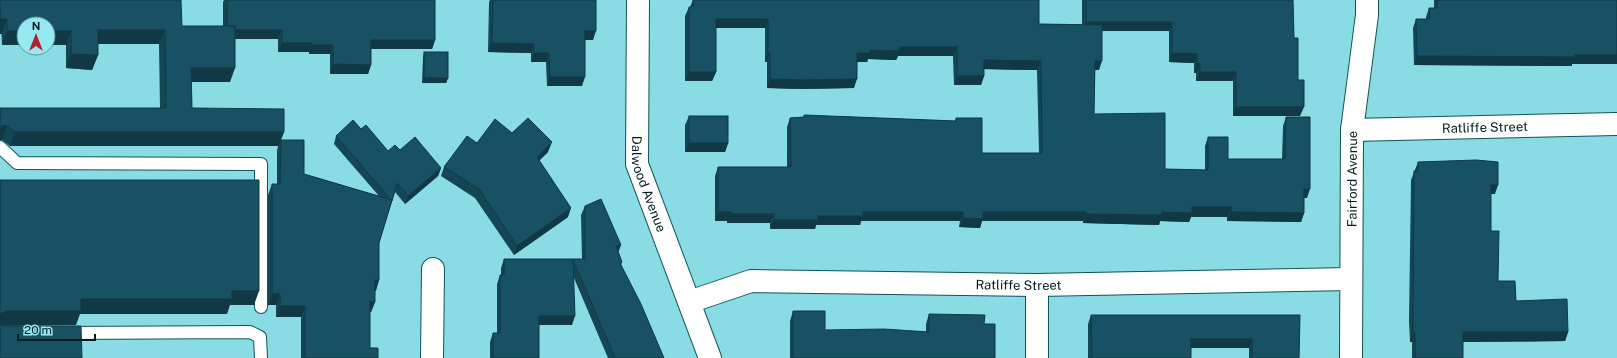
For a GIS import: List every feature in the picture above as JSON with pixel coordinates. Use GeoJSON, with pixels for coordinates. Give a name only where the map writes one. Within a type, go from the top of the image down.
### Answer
{"type":"FeatureCollection","features":[{"type":"Feature","properties":{"kind":"street","name":"Dalwood Avenue"},"geometry":{"type":"LineString","coordinates":[[638,0],[637,164],[710,358]]}},
{"type":"Feature","properties":{"kind":"street","name":"Fairford Avenue"},"geometry":{"type":"LineString","coordinates":[[1351,358],[1352,130],[1367,15],[1367,0]]}},
{"type":"Feature","properties":{"kind":"street","name":"Ratliffe Street"},"geometry":{"type":"LineString","coordinates":[[1352,130],[1617,124]]}},
{"type":"Feature","properties":{"kind":"street"},"geometry":{"type":"LineString","coordinates":[[432,358],[433,269]]}},
{"type":"Feature","properties":{"kind":"street","name":"Ratliffe Street"},"geometry":{"type":"LineString","coordinates":[[689,302],[751,281],[1037,285],[1351,279]]}},
{"type":"Feature","properties":{"kind":"street"},"geometry":{"type":"LineString","coordinates":[[1037,285],[1037,358]]}},
{"type":"Feature","properties":{"kind":"lane"},"geometry":{"type":"LineString","coordinates":[[0,147],[17,164],[261,164],[261,307]]}},
{"type":"Feature","properties":{"kind":"lane"},"geometry":{"type":"LineString","coordinates":[[55,333],[250,332],[260,337],[261,358]]}},
{"type":"Feature","properties":{"kind":"building"},"geometry":{"type":"Polygon","coordinates":[[[0,0],[181,0],[182,26],[235,26],[235,68],[191,68],[192,108],[284,109],[284,132],[15,132],[3,125],[0,129],[0,108],[166,108],[165,30],[98,30],[98,55],[71,54],[71,31],[56,31],[56,16],[16,16],[16,31],[7,31],[7,19],[0,19],[0,0]]]}},
{"type":"Feature","properties":{"kind":"building"},"geometry":{"type":"Polygon","coordinates":[[[227,0],[435,0],[435,40],[371,40],[371,65],[333,64],[333,45],[282,43],[282,30],[235,30],[235,26],[227,26],[227,0]]]}},
{"type":"Feature","properties":{"kind":"building"},"geometry":{"type":"Polygon","coordinates":[[[493,0],[596,0],[596,31],[585,31],[585,77],[550,77],[549,53],[534,53],[534,44],[492,43],[493,0]]]}},
{"type":"Feature","properties":{"kind":"building"},"geometry":{"type":"Polygon","coordinates":[[[693,0],[1039,0],[1039,24],[1102,25],[1102,61],[1095,61],[1094,114],[1165,113],[1165,169],[1208,170],[1208,137],[1228,137],[1228,159],[1285,159],[1286,117],[1310,117],[1310,189],[1304,189],[1304,213],[1231,212],[1231,207],[1192,207],[1192,213],[1162,212],[1162,215],[1086,214],[1086,212],[983,212],[983,219],[963,218],[963,212],[863,212],[863,216],[818,216],[818,220],[774,220],[774,214],[731,214],[731,212],[718,212],[718,167],[791,167],[790,118],[804,117],[804,115],[956,121],[956,118],[982,118],[982,153],[1042,153],[1041,61],[984,60],[984,76],[957,76],[957,47],[900,47],[900,51],[870,50],[870,53],[857,53],[857,79],[770,79],[768,19],[716,19],[716,72],[689,72],[689,7],[693,7],[693,0]]]}},
{"type":"Feature","properties":{"kind":"building"},"geometry":{"type":"Polygon","coordinates":[[[1086,0],[1293,0],[1294,38],[1298,38],[1298,80],[1304,80],[1304,107],[1236,107],[1236,72],[1200,72],[1200,64],[1197,64],[1197,54],[1172,53],[1172,22],[1086,22],[1086,0]]]}},
{"type":"Feature","properties":{"kind":"building"},"geometry":{"type":"Polygon","coordinates":[[[1437,0],[1617,0],[1617,55],[1575,55],[1575,57],[1417,56],[1416,19],[1430,19],[1429,8],[1437,8],[1437,0]]]}},
{"type":"Feature","properties":{"kind":"building"},"geometry":{"type":"Polygon","coordinates":[[[424,52],[448,52],[448,78],[424,78],[424,52]]]}},
{"type":"Feature","properties":{"kind":"building"},"geometry":{"type":"Polygon","coordinates":[[[689,116],[728,116],[728,143],[689,143],[689,116]]]}},
{"type":"Feature","properties":{"kind":"building"},"geometry":{"type":"Polygon","coordinates":[[[528,118],[552,142],[537,157],[571,208],[517,246],[479,189],[444,167],[467,136],[477,143],[495,119],[512,133],[528,118]]]}},
{"type":"Feature","properties":{"kind":"building"},"geometry":{"type":"Polygon","coordinates":[[[353,120],[361,129],[366,125],[388,151],[395,145],[400,150],[415,137],[441,168],[408,196],[397,183],[392,201],[336,136],[353,120]]]}},
{"type":"Feature","properties":{"kind":"building"},"geometry":{"type":"Polygon","coordinates":[[[281,140],[304,140],[304,174],[392,200],[379,243],[379,280],[375,280],[375,302],[370,301],[370,348],[378,348],[378,358],[305,358],[305,306],[280,306],[280,294],[272,294],[272,184],[280,184],[281,140]]]}},
{"type":"Feature","properties":{"kind":"building"},"geometry":{"type":"Polygon","coordinates":[[[1476,160],[1498,162],[1498,185],[1491,185],[1491,231],[1499,231],[1498,281],[1515,281],[1516,301],[1567,299],[1568,332],[1463,332],[1463,358],[1415,358],[1415,333],[1413,333],[1414,171],[1418,171],[1418,162],[1476,160]]]}},
{"type":"Feature","properties":{"kind":"building"},"geometry":{"type":"Polygon","coordinates":[[[0,180],[259,180],[259,291],[232,291],[232,299],[81,299],[81,311],[5,311],[0,314],[0,180]]]}},
{"type":"Feature","properties":{"kind":"building"},"geometry":{"type":"Polygon","coordinates":[[[601,199],[621,245],[616,246],[622,262],[620,263],[641,304],[664,358],[615,358],[573,260],[575,316],[539,316],[539,358],[493,358],[493,333],[500,333],[500,275],[504,275],[504,259],[585,259],[585,206],[601,199]]]}},
{"type":"Feature","properties":{"kind":"building"},"geometry":{"type":"Polygon","coordinates":[[[793,311],[825,311],[825,330],[884,329],[929,332],[929,314],[985,315],[984,324],[995,324],[995,358],[793,358],[793,311]]]}},
{"type":"Feature","properties":{"kind":"building"},"geometry":{"type":"Polygon","coordinates":[[[1091,315],[1300,315],[1299,358],[1252,358],[1252,339],[1191,339],[1191,358],[1092,358],[1091,315]]]}},
{"type":"Feature","properties":{"kind":"building"},"geometry":{"type":"Polygon","coordinates":[[[0,323],[1,325],[5,326],[81,326],[82,358],[0,358],[0,323]]]}}]}
